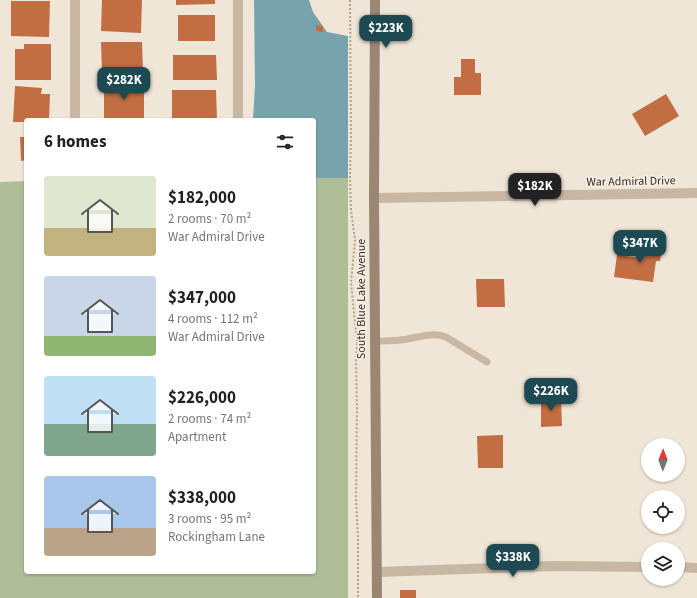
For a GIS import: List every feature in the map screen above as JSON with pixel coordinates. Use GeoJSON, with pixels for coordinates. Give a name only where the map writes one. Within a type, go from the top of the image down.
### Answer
{"type":"FeatureCollection","features":[{"type":"Feature","properties":{"kind":"main road","name":"South Blue Lake Avenue"},"geometry":{"type":"LineString","coordinates":[[375,0],[374,198],[377,598]]}},
{"type":"Feature","properties":{"kind":"street"},"geometry":{"type":"LineString","coordinates":[[75,0],[75,118]]}},
{"type":"Feature","properties":{"kind":"street"},"geometry":{"type":"LineString","coordinates":[[238,0],[238,118]]}},
{"type":"Feature","properties":{"kind":"street","name":"War Admiral Drive"},"geometry":{"type":"LineString","coordinates":[[374,198],[697,193]]}},
{"type":"Feature","properties":{"kind":"street"},"geometry":{"type":"LineString","coordinates":[[377,572],[554,566],[641,567]]}},
{"type":"Feature","properties":{"kind":"street"},"geometry":{"type":"LineString","coordinates":[[685,567],[697,568]]}},
{"type":"Feature","properties":{"kind":"lane"},"geometry":{"type":"LineString","coordinates":[[375,341],[399,341],[432,334],[439,335],[446,337],[487,362]]}},
{"type":"Feature","properties":{"kind":"path"},"geometry":{"type":"LineString","coordinates":[[350,0],[350,176],[351,210],[355,240],[351,283],[357,342],[356,498],[358,537],[358,598]]}},
{"type":"Feature","properties":{"kind":"green space"},"geometry":{"type":"Polygon","coordinates":[[[316,178],[348,178],[348,598],[0,598],[0,182],[24,181],[24,574],[316,574],[316,178]]]}},
{"type":"Feature","properties":{"kind":"water"},"geometry":{"type":"Polygon","coordinates":[[[254,0],[309,0],[313,12],[327,32],[348,36],[348,178],[316,178],[316,118],[253,118],[255,85],[254,0]]]}},
{"type":"Feature","properties":{"kind":"building"},"geometry":{"type":"Polygon","coordinates":[[[102,0],[142,0],[141,33],[101,31],[102,0]]]}},
{"type":"Feature","properties":{"kind":"building"},"geometry":{"type":"Polygon","coordinates":[[[176,0],[215,0],[215,4],[176,5],[176,0]]]}},
{"type":"Feature","properties":{"kind":"building"},"geometry":{"type":"Polygon","coordinates":[[[11,1],[50,1],[49,37],[11,36],[11,1]]]}},
{"type":"Feature","properties":{"kind":"building"},"geometry":{"type":"Polygon","coordinates":[[[178,15],[215,15],[215,41],[178,41],[178,15]]]}},
{"type":"Feature","properties":{"kind":"building"},"geometry":{"type":"Polygon","coordinates":[[[316,25],[323,26],[323,32],[316,31],[316,25]]]}},
{"type":"Feature","properties":{"kind":"building"},"geometry":{"type":"Polygon","coordinates":[[[101,42],[142,42],[143,72],[102,72],[101,42]]]}},
{"type":"Feature","properties":{"kind":"building"},"geometry":{"type":"Polygon","coordinates":[[[24,44],[51,44],[51,80],[15,80],[15,49],[24,49],[24,44]]]}},
{"type":"Feature","properties":{"kind":"building"},"geometry":{"type":"Polygon","coordinates":[[[173,55],[216,55],[217,80],[173,80],[173,55]]]}},
{"type":"Feature","properties":{"kind":"building"},"geometry":{"type":"Polygon","coordinates":[[[461,59],[475,59],[475,73],[481,73],[481,95],[454,95],[454,77],[461,77],[461,59]]]}},
{"type":"Feature","properties":{"kind":"building"},"geometry":{"type":"Polygon","coordinates":[[[104,83],[144,83],[144,118],[104,118],[104,83]]]}},
{"type":"Feature","properties":{"kind":"building"},"geometry":{"type":"Polygon","coordinates":[[[15,86],[42,88],[41,94],[50,94],[49,118],[24,118],[24,122],[13,122],[15,86]]]}},
{"type":"Feature","properties":{"kind":"building"},"geometry":{"type":"Polygon","coordinates":[[[172,90],[216,90],[217,118],[172,118],[172,90]]]}},
{"type":"Feature","properties":{"kind":"building"},"geometry":{"type":"Polygon","coordinates":[[[666,94],[679,116],[645,136],[632,114],[666,94]]]}},
{"type":"Feature","properties":{"kind":"building"},"geometry":{"type":"Polygon","coordinates":[[[20,137],[24,137],[24,160],[21,161],[20,137]]]}},
{"type":"Feature","properties":{"kind":"building"},"geometry":{"type":"Polygon","coordinates":[[[646,240],[663,242],[660,261],[656,261],[653,282],[614,277],[617,255],[643,258],[646,240]]]}},
{"type":"Feature","properties":{"kind":"building"},"geometry":{"type":"Polygon","coordinates":[[[476,279],[504,279],[505,307],[477,307],[476,279]]]}},
{"type":"Feature","properties":{"kind":"building"},"geometry":{"type":"Polygon","coordinates":[[[541,397],[561,397],[562,426],[541,427],[541,397]]]}},
{"type":"Feature","properties":{"kind":"building"},"geometry":{"type":"Polygon","coordinates":[[[503,435],[503,468],[478,468],[477,436],[503,435]]]}},
{"type":"Feature","properties":{"kind":"building"},"geometry":{"type":"Polygon","coordinates":[[[400,590],[416,590],[416,598],[400,598],[400,590]]]}}]}
